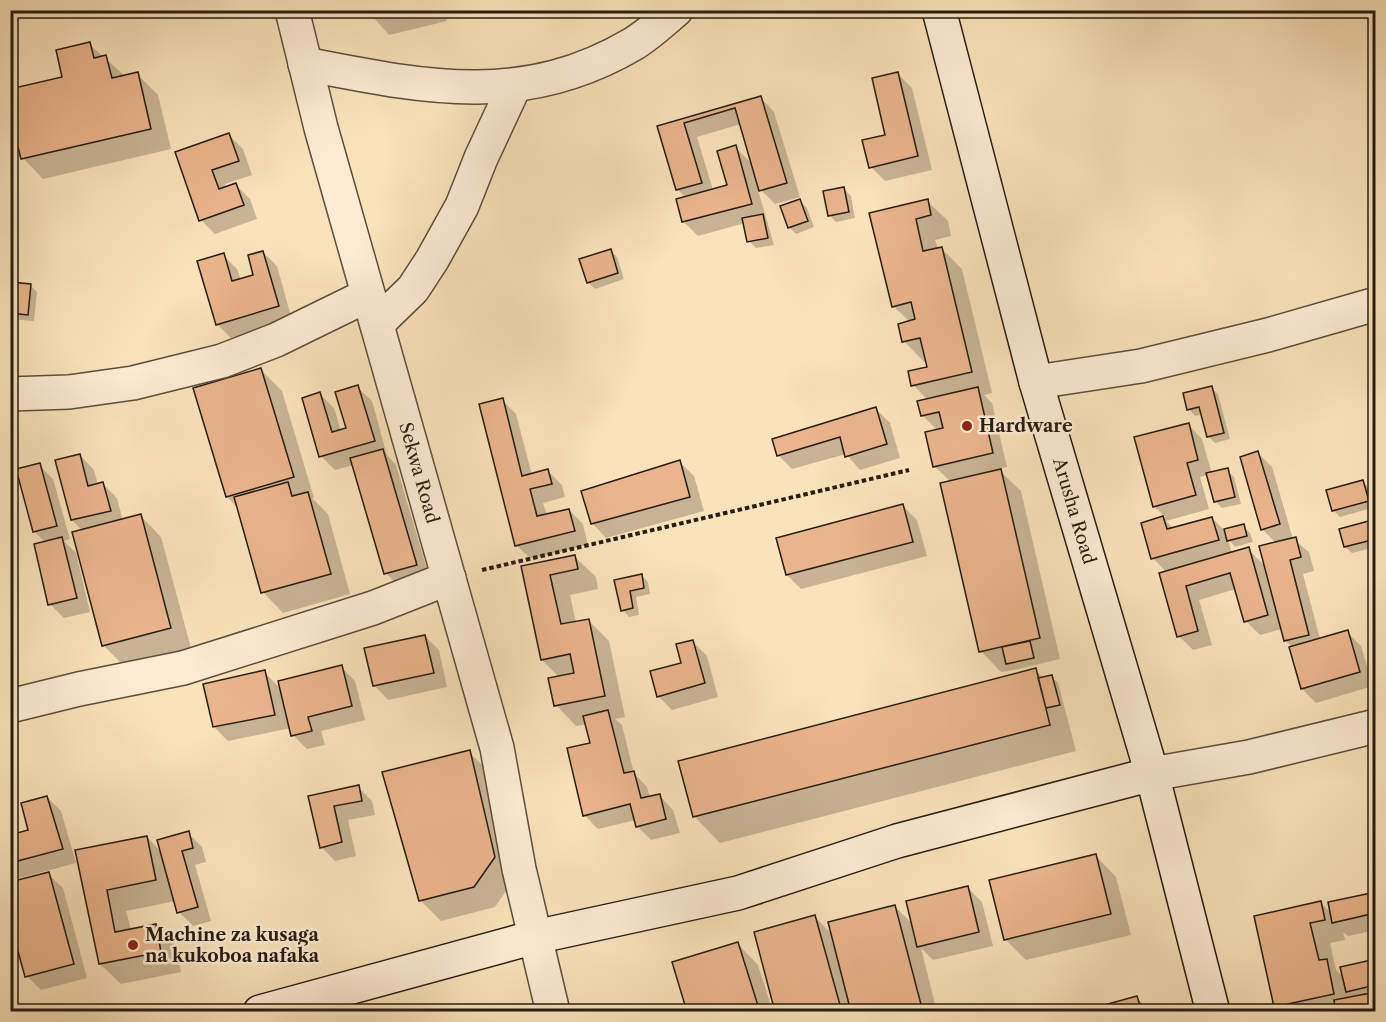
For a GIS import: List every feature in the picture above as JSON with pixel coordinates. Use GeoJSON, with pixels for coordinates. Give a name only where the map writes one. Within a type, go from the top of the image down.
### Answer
{"type":"FeatureCollection","features":[{"type":"Feature","properties":{"kind":"street","name":"Sekwa Road"},"geometry":{"type":"LineString","coordinates":[[292,10],[321,128],[497,748],[519,869],[553,1011]]}},
{"type":"Feature","properties":{"kind":"street"},"geometry":{"type":"LineString","coordinates":[[305,64],[392,81],[462,89],[514,87],[580,70],[634,44],[676,10]]}},
{"type":"Feature","properties":{"kind":"street","name":"Arusha Road"},"geometry":{"type":"LineString","coordinates":[[939,10],[1036,382],[1152,774],[1213,1011]]}},
{"type":"Feature","properties":{"kind":"street"},"geometry":{"type":"LineString","coordinates":[[10,394],[69,392],[122,384],[222,361],[276,340],[373,310],[413,289],[462,206],[481,158],[514,87]]}},
{"type":"Feature","properties":{"kind":"street"},"geometry":{"type":"LineString","coordinates":[[1036,382],[1141,366],[1268,335],[1376,304]]}},
{"type":"Feature","properties":{"kind":"street"},"geometry":{"type":"LineString","coordinates":[[10,706],[79,688],[183,668],[373,608],[449,578]]}},
{"type":"Feature","properties":{"kind":"street"},"geometry":{"type":"LineString","coordinates":[[260,1011],[535,937],[738,893],[897,841],[1152,774],[1249,757],[1376,726]]}},
{"type":"Feature","properties":{"kind":"path"},"geometry":{"type":"LineString","coordinates":[[449,578],[909,470]]}},
{"type":"Feature","properties":{"kind":"building"},"geometry":{"type":"Polygon","coordinates":[[[90,42],[94,58],[106,55],[112,78],[138,72],[151,129],[21,159],[10,115],[10,89],[62,77],[56,50],[90,42]]]}},
{"type":"Feature","properties":{"kind":"building"},"geometry":{"type":"Polygon","coordinates":[[[898,72],[918,156],[869,168],[862,140],[885,135],[872,78],[898,72]]]}},
{"type":"Feature","properties":{"kind":"building"},"geometry":{"type":"Polygon","coordinates":[[[761,96],[787,183],[759,191],[735,108],[684,123],[702,183],[676,190],[657,126],[761,96]]]}},
{"type":"Feature","properties":{"kind":"building"},"geometry":{"type":"Polygon","coordinates":[[[229,133],[239,161],[212,170],[219,189],[236,183],[244,205],[199,221],[175,152],[229,133]]]}},
{"type":"Feature","properties":{"kind":"building"},"geometry":{"type":"Polygon","coordinates":[[[736,145],[752,204],[682,222],[676,199],[727,185],[717,151],[736,145]]]}},
{"type":"Feature","properties":{"kind":"building"},"geometry":{"type":"Polygon","coordinates":[[[844,187],[849,212],[828,216],[823,191],[844,187]]]}},
{"type":"Feature","properties":{"kind":"building"},"geometry":{"type":"Polygon","coordinates":[[[800,199],[808,221],[788,228],[780,206],[800,199]]]}},
{"type":"Feature","properties":{"kind":"building"},"geometry":{"type":"Polygon","coordinates":[[[928,199],[931,215],[916,219],[923,251],[942,247],[972,372],[911,386],[908,371],[927,367],[920,338],[902,342],[898,324],[915,319],[911,302],[892,307],[869,213],[928,199]]]}},
{"type":"Feature","properties":{"kind":"building"},"geometry":{"type":"Polygon","coordinates":[[[763,214],[768,238],[747,242],[742,218],[763,214]]]}},
{"type":"Feature","properties":{"kind":"building"},"geometry":{"type":"Polygon","coordinates":[[[611,249],[618,273],[587,283],[579,259],[611,249]]]}},
{"type":"Feature","properties":{"kind":"building"},"geometry":{"type":"Polygon","coordinates":[[[263,251],[279,306],[216,325],[197,261],[224,253],[232,281],[253,275],[248,255],[263,251]]]}},
{"type":"Feature","properties":{"kind":"building"},"geometry":{"type":"Polygon","coordinates":[[[10,282],[31,284],[28,315],[10,313],[10,282]]]}},
{"type":"Feature","properties":{"kind":"building"},"geometry":{"type":"Polygon","coordinates":[[[261,368],[294,477],[226,497],[193,388],[261,368]]]}},
{"type":"Feature","properties":{"kind":"building"},"geometry":{"type":"Polygon","coordinates":[[[358,385],[375,441],[319,457],[302,398],[320,392],[332,432],[346,428],[335,392],[358,385]]]}},
{"type":"Feature","properties":{"kind":"building"},"geometry":{"type":"Polygon","coordinates":[[[1212,386],[1224,433],[1207,437],[1199,407],[1187,410],[1183,393],[1212,386]]]}},
{"type":"Feature","properties":{"kind":"building"},"geometry":{"type":"Polygon","coordinates":[[[978,387],[993,453],[933,467],[925,432],[943,428],[939,412],[921,416],[917,401],[978,387]]]}},
{"type":"Feature","properties":{"kind":"building"},"geometry":{"type":"Polygon","coordinates":[[[503,398],[522,476],[548,469],[552,484],[530,489],[537,516],[569,509],[575,531],[515,546],[479,404],[503,398]]]}},
{"type":"Feature","properties":{"kind":"building"},"geometry":{"type":"Polygon","coordinates":[[[876,407],[887,444],[845,457],[840,437],[777,456],[772,439],[876,407]]]}},
{"type":"Feature","properties":{"kind":"building"},"geometry":{"type":"Polygon","coordinates":[[[1189,423],[1198,460],[1187,463],[1196,495],[1153,507],[1134,437],[1189,423]]]}},
{"type":"Feature","properties":{"kind":"building"},"geometry":{"type":"Polygon","coordinates":[[[383,449],[417,565],[384,574],[350,458],[383,449]]]}},
{"type":"Feature","properties":{"kind":"building"},"geometry":{"type":"Polygon","coordinates":[[[1258,451],[1280,524],[1261,530],[1240,457],[1258,451]]]}},
{"type":"Feature","properties":{"kind":"building"},"geometry":{"type":"Polygon","coordinates":[[[80,454],[88,486],[103,482],[111,511],[71,520],[55,460],[80,454]]]}},
{"type":"Feature","properties":{"kind":"building"},"geometry":{"type":"Polygon","coordinates":[[[680,460],[690,497],[591,524],[581,491],[680,460]]]}},
{"type":"Feature","properties":{"kind":"building"},"geometry":{"type":"Polygon","coordinates":[[[40,463],[57,526],[33,532],[16,469],[40,463]]]}},
{"type":"Feature","properties":{"kind":"building"},"geometry":{"type":"Polygon","coordinates":[[[1228,468],[1235,497],[1214,502],[1206,473],[1228,468]]]}},
{"type":"Feature","properties":{"kind":"building"},"geometry":{"type":"Polygon","coordinates":[[[1001,469],[1040,638],[979,652],[940,483],[1001,469]]]}},
{"type":"Feature","properties":{"kind":"building"},"geometry":{"type":"Polygon","coordinates":[[[1363,480],[1369,501],[1332,511],[1326,490],[1363,480]]]}},
{"type":"Feature","properties":{"kind":"building"},"geometry":{"type":"Polygon","coordinates":[[[288,482],[292,496],[308,492],[331,574],[261,593],[234,497],[288,482]]]}},
{"type":"Feature","properties":{"kind":"building"},"geometry":{"type":"Polygon","coordinates":[[[903,504],[913,542],[786,575],[776,538],[903,504]]]}},
{"type":"Feature","properties":{"kind":"building"},"geometry":{"type":"Polygon","coordinates":[[[141,514],[171,628],[102,646],[72,532],[141,514]]]}},
{"type":"Feature","properties":{"kind":"building"},"geometry":{"type":"Polygon","coordinates":[[[1163,516],[1167,529],[1212,517],[1219,540],[1151,559],[1141,523],[1163,516]]]}},
{"type":"Feature","properties":{"kind":"building"},"geometry":{"type":"Polygon","coordinates":[[[1376,519],[1376,539],[1344,547],[1339,529],[1376,519]]]}},
{"type":"Feature","properties":{"kind":"building"},"geometry":{"type":"Polygon","coordinates":[[[1244,524],[1247,536],[1227,541],[1224,529],[1244,524]]]}},
{"type":"Feature","properties":{"kind":"building"},"geometry":{"type":"Polygon","coordinates":[[[62,537],[77,598],[48,605],[34,544],[62,537]]]}},
{"type":"Feature","properties":{"kind":"building"},"geometry":{"type":"Polygon","coordinates":[[[1296,537],[1301,557],[1290,560],[1309,635],[1284,641],[1259,546],[1296,537]]]}},
{"type":"Feature","properties":{"kind":"building"},"geometry":{"type":"Polygon","coordinates":[[[1249,547],[1268,615],[1244,622],[1230,573],[1186,586],[1198,631],[1177,637],[1159,573],[1249,547]]]}},
{"type":"Feature","properties":{"kind":"building"},"geometry":{"type":"Polygon","coordinates":[[[575,555],[578,569],[550,575],[561,624],[589,619],[605,696],[554,706],[548,678],[574,673],[570,654],[541,660],[521,566],[575,555]]]}},
{"type":"Feature","properties":{"kind":"building"},"geometry":{"type":"Polygon","coordinates":[[[642,574],[644,588],[630,591],[633,608],[621,611],[614,580],[642,574]]]}},
{"type":"Feature","properties":{"kind":"building"},"geometry":{"type":"Polygon","coordinates":[[[1348,630],[1360,672],[1301,689],[1289,647],[1348,630]]]}},
{"type":"Feature","properties":{"kind":"building"},"geometry":{"type":"Polygon","coordinates":[[[425,635],[434,673],[373,686],[364,648],[425,635]]]}},
{"type":"Feature","properties":{"kind":"building"},"geometry":{"type":"Polygon","coordinates":[[[693,640],[705,683],[657,697],[650,671],[681,663],[676,644],[693,640]]]}},
{"type":"Feature","properties":{"kind":"building"},"geometry":{"type":"Polygon","coordinates":[[[1030,641],[1034,658],[1006,664],[1002,647],[1030,641]]]}},
{"type":"Feature","properties":{"kind":"building"},"geometry":{"type":"Polygon","coordinates":[[[342,665],[352,706],[308,717],[312,731],[291,736],[278,681],[342,665]]]}},
{"type":"Feature","properties":{"kind":"building"},"geometry":{"type":"Polygon","coordinates":[[[1036,668],[1050,725],[693,817],[678,761],[1036,668]]]}},
{"type":"Feature","properties":{"kind":"building"},"geometry":{"type":"Polygon","coordinates":[[[265,670],[275,715],[213,727],[203,684],[265,670]]]}},
{"type":"Feature","properties":{"kind":"building"},"geometry":{"type":"Polygon","coordinates":[[[1052,675],[1060,705],[1046,708],[1038,678],[1052,675]]]}},
{"type":"Feature","properties":{"kind":"building"},"geometry":{"type":"Polygon","coordinates":[[[608,710],[624,773],[634,771],[641,798],[660,794],[666,819],[636,827],[630,804],[583,816],[567,748],[590,743],[583,716],[608,710]]]}},
{"type":"Feature","properties":{"kind":"building"},"geometry":{"type":"Polygon","coordinates":[[[470,750],[495,857],[474,887],[419,901],[382,772],[470,750]]]}},
{"type":"Feature","properties":{"kind":"building"},"geometry":{"type":"Polygon","coordinates":[[[359,785],[362,801],[334,806],[342,842],[320,848],[308,796],[359,785]]]}},
{"type":"Feature","properties":{"kind":"building"},"geometry":{"type":"Polygon","coordinates":[[[47,796],[63,849],[10,863],[10,835],[28,830],[21,803],[47,796]]]}},
{"type":"Feature","properties":{"kind":"building"},"geometry":{"type":"Polygon","coordinates":[[[189,831],[193,848],[182,851],[198,907],[177,913],[157,840],[189,831]]]}},
{"type":"Feature","properties":{"kind":"building"},"geometry":{"type":"Polygon","coordinates":[[[147,836],[156,880],[107,890],[115,932],[156,924],[161,952],[99,964],[75,850],[147,836]]]}},
{"type":"Feature","properties":{"kind":"building"},"geometry":{"type":"Polygon","coordinates":[[[1096,854],[1111,914],[1004,940],[989,880],[1096,854]]]}},
{"type":"Feature","properties":{"kind":"building"},"geometry":{"type":"Polygon","coordinates":[[[49,872],[74,964],[25,977],[10,922],[10,882],[49,872]]]}},
{"type":"Feature","properties":{"kind":"building"},"geometry":{"type":"Polygon","coordinates":[[[968,886],[979,932],[917,947],[906,901],[968,886]]]}},
{"type":"Feature","properties":{"kind":"building"},"geometry":{"type":"Polygon","coordinates":[[[1376,892],[1376,936],[1371,914],[1332,923],[1328,902],[1376,892]]]}},
{"type":"Feature","properties":{"kind":"building"},"geometry":{"type":"Polygon","coordinates":[[[1321,901],[1325,920],[1310,923],[1319,960],[1327,959],[1334,994],[1274,1007],[1254,916],[1321,901]]]}},
{"type":"Feature","properties":{"kind":"building"},"geometry":{"type":"Polygon","coordinates":[[[895,905],[923,1012],[851,1012],[828,922],[895,905]]]}},
{"type":"Feature","properties":{"kind":"building"},"geometry":{"type":"Polygon","coordinates":[[[815,915],[842,1012],[775,1012],[754,932],[815,915]]]}},
{"type":"Feature","properties":{"kind":"building"},"geometry":{"type":"Polygon","coordinates":[[[738,942],[760,1012],[687,1012],[672,962],[738,942]]]}},
{"type":"Feature","properties":{"kind":"building"},"geometry":{"type":"Polygon","coordinates":[[[1376,959],[1376,985],[1346,992],[1340,967],[1376,959]]]}},
{"type":"Feature","properties":{"kind":"building"},"geometry":{"type":"Polygon","coordinates":[[[1376,992],[1376,1012],[1336,1012],[1334,1000],[1376,992]]]}},
{"type":"Feature","properties":{"kind":"building"},"geometry":{"type":"Polygon","coordinates":[[[1137,996],[1142,1012],[1079,1012],[1137,996]]]}},
{"type":"Feature","properties":{"kind":"place","name":"Hardware"},"geometry":{"type":"Point","coordinates":[967,426]}},
{"type":"Feature","properties":{"kind":"place","name":"Machine za kusaga na kukoboa nafaka"},"geometry":{"type":"Point","coordinates":[133,945]}}]}
